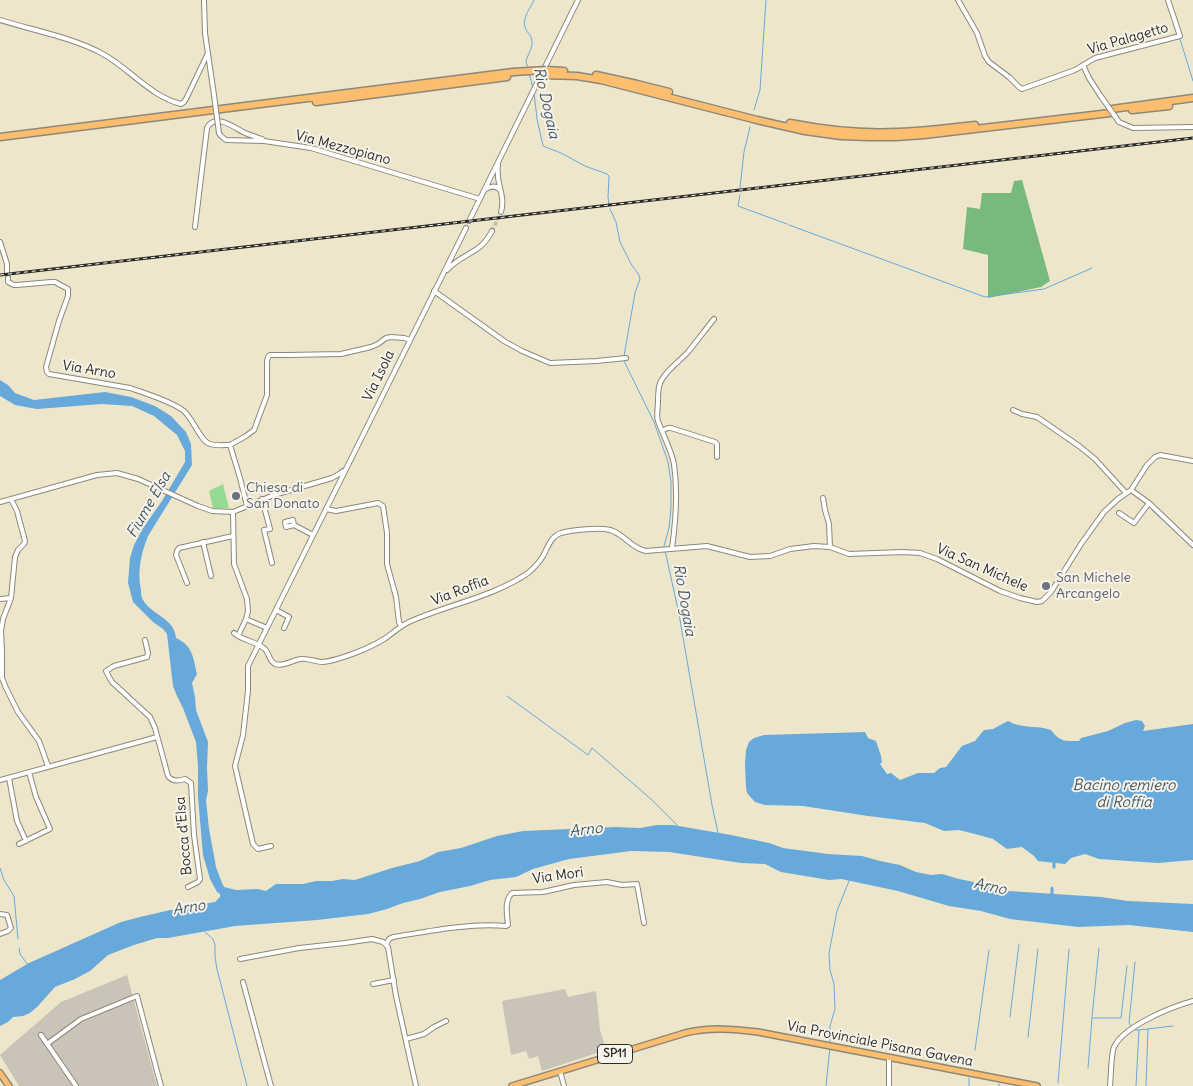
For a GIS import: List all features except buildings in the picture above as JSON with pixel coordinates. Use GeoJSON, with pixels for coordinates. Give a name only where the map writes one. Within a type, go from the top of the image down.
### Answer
{"type":"FeatureCollection","features":[{"type":"Feature","properties":{"kind":"highway"},"geometry":{"type":"LineString","coordinates":[[0,137],[513,74],[568,71],[604,76],[775,120],[844,131],[922,131],[1193,102]]}},
{"type":"Feature","properties":{"kind":"highway"},"geometry":{"type":"LineString","coordinates":[[0,141],[225,114],[513,74]]}},
{"type":"Feature","properties":{"kind":"highway"},"geometry":{"type":"LineString","coordinates":[[1111,111],[1193,98]]}},
{"type":"Feature","properties":{"kind":"main road","name":"Via Provinciale Pisana Gavena"},"geometry":{"type":"LineString","coordinates":[[560,1071],[685,1033],[700,1029],[719,1028],[758,1032],[1037,1086]]}},
{"type":"Feature","properties":{"kind":"main road","name":"SP11"},"geometry":{"type":"LineString","coordinates":[[512,1086],[560,1071]]}},
{"type":"Feature","properties":{"kind":"main road"},"geometry":{"type":"LineString","coordinates":[[0,1073],[9,1086]]}},
{"type":"Feature","properties":{"kind":"street","name":"Via Mezzopiano"},"geometry":{"type":"LineString","coordinates":[[204,0],[205,33],[219,133],[226,140],[272,142],[311,148],[480,199]]}},
{"type":"Feature","properties":{"kind":"street"},"geometry":{"type":"LineString","coordinates":[[469,220],[489,184],[528,99],[578,0]]}},
{"type":"Feature","properties":{"kind":"street","name":"Via Palagetto"},"geometry":{"type":"LineString","coordinates":[[958,0],[977,33],[989,62],[1022,89],[1075,70],[1095,58],[1180,36],[1168,0]]}},
{"type":"Feature","properties":{"kind":"street"},"geometry":{"type":"LineString","coordinates":[[0,20],[98,51],[154,92],[181,104],[186,99],[208,54]]}},
{"type":"Feature","properties":{"kind":"street","name":"Via Palagetto"},"geometry":{"type":"LineString","coordinates":[[1083,65],[1088,78],[1119,122],[1133,128],[1193,127]]}},
{"type":"Feature","properties":{"kind":"street"},"geometry":{"type":"LineString","coordinates":[[195,227],[209,124],[216,121],[223,122],[252,136],[272,142]]}},
{"type":"Feature","properties":{"kind":"street"},"geometry":{"type":"LineString","coordinates":[[501,158],[497,173],[501,192],[501,212]]}},
{"type":"Feature","properties":{"kind":"street"},"geometry":{"type":"LineString","coordinates":[[489,184],[496,184],[498,182]]}},
{"type":"Feature","properties":{"kind":"street"},"geometry":{"type":"LineString","coordinates":[[489,184],[497,187],[501,192]]}},
{"type":"Feature","properties":{"kind":"street","name":"Via Isola"},"geometry":{"type":"LineString","coordinates":[[271,846],[258,849],[253,844],[235,766],[243,735],[248,666],[434,291],[455,254],[456,247],[466,228]]}},
{"type":"Feature","properties":{"kind":"street","name":"Via Isola"},"geometry":{"type":"LineString","coordinates":[[441,278],[452,264],[480,248],[492,231]]}},
{"type":"Feature","properties":{"kind":"street","name":"Via Arno"},"geometry":{"type":"LineString","coordinates":[[0,242],[6,264],[8,282],[14,285],[51,282],[68,289],[68,296],[57,326],[46,368],[49,374],[130,388],[175,405],[189,416],[208,444],[230,445]]}},
{"type":"Feature","properties":{"kind":"street"},"geometry":{"type":"LineString","coordinates":[[457,261],[452,259],[455,254],[468,255]]}},
{"type":"Feature","properties":{"kind":"street"},"geometry":{"type":"LineString","coordinates":[[434,291],[504,341],[550,363],[626,358]]}},
{"type":"Feature","properties":{"kind":"street"},"geometry":{"type":"LineString","coordinates":[[670,548],[676,507],[676,486],[674,462],[658,420],[658,393],[661,381],[667,373],[689,351],[714,319]]}},
{"type":"Feature","properties":{"kind":"street"},"geometry":{"type":"LineString","coordinates":[[247,506],[230,445],[254,430],[267,395],[268,356],[341,354],[371,347],[386,338],[410,340]]}},
{"type":"Feature","properties":{"kind":"street"},"geometry":{"type":"LineString","coordinates":[[1013,410],[1038,417],[1079,446],[1095,459],[1126,493],[1155,457],[1164,455],[1193,461]]}},
{"type":"Feature","properties":{"kind":"street"},"geometry":{"type":"LineString","coordinates":[[663,430],[668,428],[715,442],[717,444],[717,457]]}},
{"type":"Feature","properties":{"kind":"street"},"geometry":{"type":"LineString","coordinates":[[0,502],[109,473],[122,474],[138,479],[170,495],[212,511],[233,512],[262,499],[333,478],[342,472],[348,464]]}},
{"type":"Feature","properties":{"kind":"street"},"geometry":{"type":"LineString","coordinates":[[333,478],[338,484]]}},
{"type":"Feature","properties":{"kind":"street"},"geometry":{"type":"LineString","coordinates":[[333,478],[335,489]]}},
{"type":"Feature","properties":{"kind":"street"},"geometry":{"type":"LineString","coordinates":[[1130,490],[1149,503],[1193,545]]}},
{"type":"Feature","properties":{"kind":"street","name":"Via San Michele"},"geometry":{"type":"LineString","coordinates":[[660,550],[707,546],[727,550],[746,557],[761,557],[796,547],[814,546],[830,547],[849,554],[920,553],[937,559],[1000,591],[1037,602],[1042,601],[1051,592],[1081,544],[1104,512],[1126,493]]}},
{"type":"Feature","properties":{"kind":"street"},"geometry":{"type":"LineString","coordinates":[[823,498],[829,524],[830,547]]}},
{"type":"Feature","properties":{"kind":"street"},"geometry":{"type":"LineString","coordinates":[[11,499],[17,511],[25,541],[15,558],[11,598],[3,619],[1,631],[2,678],[18,712],[39,741],[48,766]]}},
{"type":"Feature","properties":{"kind":"street"},"geometry":{"type":"LineString","coordinates":[[262,499],[270,529],[264,530],[272,563]]}},
{"type":"Feature","properties":{"kind":"street"},"geometry":{"type":"LineString","coordinates":[[326,509],[336,511],[378,503],[383,506],[387,533],[387,564],[401,626]]}},
{"type":"Feature","properties":{"kind":"street"},"geometry":{"type":"LineString","coordinates":[[1119,513],[1134,524],[1149,503]]}},
{"type":"Feature","properties":{"kind":"street"},"geometry":{"type":"LineString","coordinates":[[233,512],[234,564],[247,599],[248,611],[246,619],[236,634],[258,644]]}},
{"type":"Feature","properties":{"kind":"street"},"geometry":{"type":"LineString","coordinates":[[294,525],[313,535]]}},
{"type":"Feature","properties":{"kind":"street","name":"Via Roffia"},"geometry":{"type":"LineString","coordinates":[[258,644],[268,652],[274,664],[285,664],[302,659],[323,662],[353,653],[394,633],[401,626],[498,588],[527,573],[538,564],[550,542],[559,533],[593,529],[612,530],[640,550],[660,550]]}},
{"type":"Feature","properties":{"kind":"street"},"geometry":{"type":"LineString","coordinates":[[187,583],[176,555],[177,550],[203,542],[234,536]]}},
{"type":"Feature","properties":{"kind":"street"},"geometry":{"type":"LineString","coordinates":[[203,542],[211,576]]}},
{"type":"Feature","properties":{"kind":"street"},"geometry":{"type":"LineString","coordinates":[[0,599],[11,598]]}},
{"type":"Feature","properties":{"kind":"street"},"geometry":{"type":"LineString","coordinates":[[276,610],[289,617],[284,628]]}},
{"type":"Feature","properties":{"kind":"street"},"geometry":{"type":"LineString","coordinates":[[246,619],[267,628]]}},
{"type":"Feature","properties":{"kind":"street"},"geometry":{"type":"LineString","coordinates":[[0,780],[157,737],[150,717],[112,682],[106,670],[114,666],[147,658],[148,653],[145,640]]}},
{"type":"Feature","properties":{"kind":"street","name":"Bocca d'Elsa"},"geometry":{"type":"LineString","coordinates":[[157,737],[170,779],[175,781],[185,779],[191,784],[194,835],[200,879],[188,887]]}},
{"type":"Feature","properties":{"kind":"street"},"geometry":{"type":"LineString","coordinates":[[19,844],[50,829],[36,797],[29,772]]}},
{"type":"Feature","properties":{"kind":"street"},"geometry":{"type":"LineString","coordinates":[[9,778],[17,822],[26,841]]}},
{"type":"Feature","properties":{"kind":"street","name":"Via Mori"},"geometry":{"type":"LineString","coordinates":[[386,945],[388,939],[393,937],[461,927],[506,926],[508,924],[508,897],[512,893],[543,892],[585,883],[637,884],[644,924]]}},
{"type":"Feature","properties":{"kind":"street"},"geometry":{"type":"LineString","coordinates":[[0,914],[7,915],[11,928],[0,934]]}},
{"type":"Feature","properties":{"kind":"street"},"geometry":{"type":"LineString","coordinates":[[240,960],[299,948],[372,939],[383,942],[388,947],[416,1086]]}},
{"type":"Feature","properties":{"kind":"street"},"geometry":{"type":"LineString","coordinates":[[374,984],[394,980]]}},
{"type":"Feature","properties":{"kind":"street"},"geometry":{"type":"LineString","coordinates":[[244,982],[271,1086]]}},
{"type":"Feature","properties":{"kind":"street"},"geometry":{"type":"LineString","coordinates":[[47,1044],[81,1019],[136,996],[161,1086]]}},
{"type":"Feature","properties":{"kind":"street"},"geometry":{"type":"LineString","coordinates":[[1110,1086],[1114,1048],[1126,1032],[1169,1008],[1193,1001]]}},
{"type":"Feature","properties":{"kind":"street"},"geometry":{"type":"LineString","coordinates":[[406,1038],[424,1034],[446,1021]]}},
{"type":"Feature","properties":{"kind":"street"},"geometry":{"type":"LineString","coordinates":[[41,1035],[76,1086]]}},
{"type":"Feature","properties":{"kind":"street"},"geometry":{"type":"LineString","coordinates":[[889,1057],[889,1086]]}},
{"type":"Feature","properties":{"kind":"street"},"geometry":{"type":"LineString","coordinates":[[560,1071],[564,1086]]}},
{"type":"Feature","properties":{"kind":"shaded area"},"geometry":{"type":"Polygon","coordinates":[[[127,975],[157,1086],[19,1086],[0,1055],[61,1002],[127,975]]]}},
{"type":"Feature","properties":{"kind":"shaded area"},"geometry":{"type":"Polygon","coordinates":[[[565,989],[568,997],[596,991],[600,1030],[606,1050],[542,1071],[538,1056],[529,1059],[526,1051],[511,1055],[502,1001],[565,989]]]}},
{"type":"Feature","properties":{"kind":"green space"},"geometry":{"type":"Polygon","coordinates":[[[1022,180],[1050,281],[1041,287],[988,298],[988,255],[963,249],[967,207],[980,209],[982,193],[1011,193],[1014,181],[1022,180]]]}},
{"type":"Feature","properties":{"kind":"green space"},"geometry":{"type":"Polygon","coordinates":[[[223,484],[229,508],[213,508],[209,491],[223,484]]]}},
{"type":"Feature","properties":{"kind":"water","name":"Arno"},"geometry":{"type":"Polygon","coordinates":[[[0,380],[15,393],[34,400],[105,392],[131,397],[155,406],[171,416],[186,432],[191,444],[192,465],[148,536],[143,549],[139,576],[142,597],[145,603],[167,621],[175,631],[176,638],[189,648],[193,657],[197,674],[192,683],[196,710],[208,742],[208,791],[206,800],[209,829],[216,867],[224,887],[236,890],[258,889],[266,891],[276,884],[303,884],[343,879],[355,880],[420,861],[438,852],[461,848],[497,836],[523,831],[616,827],[640,828],[673,825],[731,835],[783,848],[862,856],[900,865],[916,872],[931,875],[942,874],[1009,891],[1101,897],[1128,901],[1193,904],[1193,932],[1129,925],[1078,927],[1010,919],[841,879],[829,880],[781,872],[765,864],[741,863],[669,852],[631,851],[569,859],[533,869],[516,877],[490,880],[440,892],[368,914],[235,926],[168,938],[157,938],[108,955],[90,971],[55,987],[30,1013],[13,1017],[0,1026],[0,980],[29,963],[121,922],[179,908],[215,902],[220,897],[220,894],[210,879],[203,855],[196,742],[173,686],[167,634],[133,602],[128,583],[130,558],[134,545],[185,462],[185,451],[177,435],[154,416],[132,406],[102,404],[37,409],[15,405],[0,396],[0,380]]]}},
{"type":"Feature","properties":{"kind":"water","name":"Bacino remiero di Roffia"},"geometry":{"type":"Polygon","coordinates":[[[1136,720],[1142,721],[1145,726],[1143,731],[1193,724],[1193,860],[1158,863],[1099,859],[1085,854],[1071,858],[1065,864],[1038,861],[1022,847],[1007,849],[993,839],[959,830],[944,831],[925,823],[803,806],[765,805],[755,802],[747,793],[746,750],[749,742],[754,738],[764,735],[865,732],[868,738],[876,741],[881,756],[882,762],[880,764],[887,774],[891,773],[900,780],[918,773],[934,773],[940,768],[946,767],[962,746],[975,741],[984,730],[993,729],[1008,721],[1018,725],[1051,730],[1057,737],[1063,740],[1079,741],[1081,738],[1108,731],[1136,720]]]}},
{"type":"Feature","properties":{"kind":"waterway","name":"Rio Dogaia"},"geometry":{"type":"LineString","coordinates":[[528,69],[526,61],[532,42],[524,24],[534,0]]}},
{"type":"Feature","properties":{"kind":"waterway"},"geometry":{"type":"LineString","coordinates":[[754,110],[760,90],[766,0]]}},
{"type":"Feature","properties":{"kind":"waterway"},"geometry":{"type":"LineString","coordinates":[[1180,39],[1193,81]]}},
{"type":"Feature","properties":{"kind":"waterway","name":"Rio Dogaia"},"geometry":{"type":"LineString","coordinates":[[529,73],[533,88]]}},
{"type":"Feature","properties":{"kind":"waterway","name":"Rio Dogaia"},"geometry":{"type":"LineString","coordinates":[[534,92],[543,146],[607,174],[609,176],[609,205]]}},
{"type":"Feature","properties":{"kind":"waterway"},"geometry":{"type":"LineString","coordinates":[[740,188],[744,152],[750,127]]}},
{"type":"Feature","properties":{"kind":"waterway"},"geometry":{"type":"LineString","coordinates":[[740,195],[738,206],[787,224]]}},
{"type":"Feature","properties":{"kind":"waterway","name":"Rio Dogaia"},"geometry":{"type":"LineString","coordinates":[[610,209],[616,222],[620,242],[640,279],[635,293],[624,356]]}},
{"type":"Feature","properties":{"kind":"waterway"},"geometry":{"type":"LineString","coordinates":[[789,225],[985,297],[1044,289],[1092,268]]}},
{"type":"Feature","properties":{"kind":"waterway","name":"Rio Dogaia"},"geometry":{"type":"LineString","coordinates":[[624,361],[654,422],[668,462],[671,482],[671,508],[669,528],[664,546],[679,614],[718,833]]}},
{"type":"Feature","properties":{"kind":"waterway"},"geometry":{"type":"LineString","coordinates":[[1152,510],[1193,548]]}},
{"type":"Feature","properties":{"kind":"waterway"},"geometry":{"type":"LineString","coordinates":[[507,696],[588,755],[592,748],[652,800],[678,826]]}},
{"type":"Feature","properties":{"kind":"waterway"},"geometry":{"type":"LineString","coordinates":[[0,868],[4,880],[14,896],[18,939]]}},
{"type":"Feature","properties":{"kind":"waterway"},"geometry":{"type":"LineString","coordinates":[[830,1043],[830,1026],[835,1009],[834,984],[830,970],[829,953],[837,911],[849,881]]}},
{"type":"Feature","properties":{"kind":"waterway"},"geometry":{"type":"LineString","coordinates":[[1052,888],[1052,894]]}},
{"type":"Feature","properties":{"kind":"waterway"},"geometry":{"type":"LineString","coordinates":[[205,932],[213,939],[215,945],[217,969],[247,1086]]}},
{"type":"Feature","properties":{"kind":"waterway"},"geometry":{"type":"LineString","coordinates":[[1010,1017],[1019,944]]}},
{"type":"Feature","properties":{"kind":"waterway"},"geometry":{"type":"LineString","coordinates":[[19,948],[20,954],[28,965]]}},
{"type":"Feature","properties":{"kind":"waterway"},"geometry":{"type":"LineString","coordinates":[[1092,1017],[1099,948]]}},
{"type":"Feature","properties":{"kind":"waterway"},"geometry":{"type":"LineString","coordinates":[[1028,1037],[1038,949]]}},
{"type":"Feature","properties":{"kind":"waterway"},"geometry":{"type":"LineString","coordinates":[[1058,1083],[1069,949]]}},
{"type":"Feature","properties":{"kind":"waterway"},"geometry":{"type":"LineString","coordinates":[[975,1050],[989,950]]}},
{"type":"Feature","properties":{"kind":"waterway"},"geometry":{"type":"LineString","coordinates":[[1131,1026],[1129,1023],[1135,962]]}},
{"type":"Feature","properties":{"kind":"waterway"},"geometry":{"type":"LineString","coordinates":[[1088,1068],[1092,1018],[1121,1018],[1127,966]]}},
{"type":"Feature","properties":{"kind":"waterway"},"geometry":{"type":"LineString","coordinates":[[1134,1029],[1173,1026]]}},
{"type":"Feature","properties":{"kind":"waterway"},"geometry":{"type":"LineString","coordinates":[[1146,1086],[1148,1029]]}},
{"type":"Feature","properties":{"kind":"waterway"},"geometry":{"type":"LineString","coordinates":[[1136,1086],[1139,1030]]}},
{"type":"Feature","properties":{"kind":"waterway"},"geometry":{"type":"LineString","coordinates":[[826,1086],[830,1047]]}},
{"type":"Feature","properties":{"kind":"waterway"},"geometry":{"type":"LineString","coordinates":[[969,1078],[969,1086]]}},
{"type":"Feature","properties":{"kind":"tunnel"},"geometry":{"type":"LineString","coordinates":[[492,231],[501,212]]}},
{"type":"Feature","properties":{"kind":"railway"},"geometry":{"type":"LineString","coordinates":[[0,275],[1193,138]]}},
{"type":"Feature","properties":{"kind":"place","name":"Chiesa di San Donato"},"geometry":{"type":"Point","coordinates":[236,496]}},
{"type":"Feature","properties":{"kind":"place","name":"San Michele Arcangelo"},"geometry":{"type":"Point","coordinates":[1046,586]}},
{"type":"Feature","properties":{"kind":"water label","name":"Fiume Elsa"},"geometry":{"type":"Point","coordinates":[149,505]}}]}
